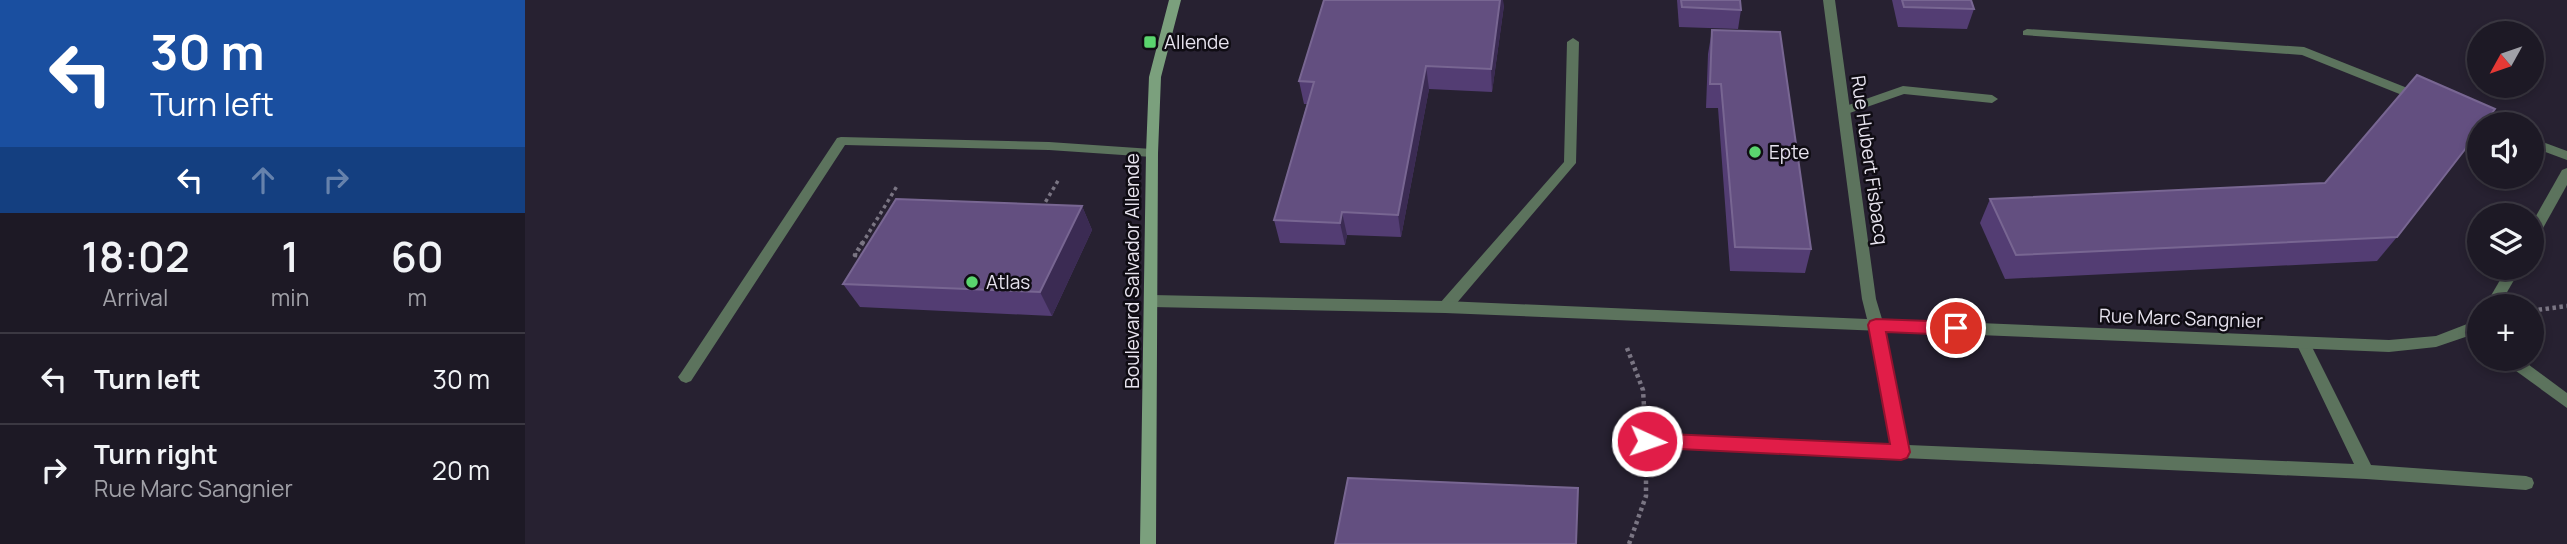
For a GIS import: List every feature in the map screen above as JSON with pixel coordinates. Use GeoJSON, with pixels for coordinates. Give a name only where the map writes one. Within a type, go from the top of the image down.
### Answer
{"type":"FeatureCollection","features":[{"type":"Feature","properties":{"kind":"street","name":"Boulevard Salvador Allende"},"geometry":{"type":"LineString","coordinates":[[1149,544],[1155,77],[1175,0]]}},
{"type":"Feature","properties":{"kind":"street","name":"Rue Hubert Fisbacq"},"geometry":{"type":"LineString","coordinates":[[1829,0],[1869,299],[1901,452]]}},
{"type":"Feature","properties":{"kind":"street"},"geometry":{"type":"LineString","coordinates":[[2027,33],[2304,51],[2438,105]]}},
{"type":"Feature","properties":{"kind":"street"},"geometry":{"type":"LineString","coordinates":[[1445,307],[1570,163],[1573,42]]}},
{"type":"Feature","properties":{"kind":"street"},"geometry":{"type":"LineString","coordinates":[[1844,111],[1903,90],[1992,99]]}},
{"type":"Feature","properties":{"kind":"street"},"geometry":{"type":"LineString","coordinates":[[686,377],[841,141],[1152,153]]}},
{"type":"Feature","properties":{"kind":"street"},"geometry":{"type":"LineString","coordinates":[[2544,147],[2567,156]]}},
{"type":"Feature","properties":{"kind":"street"},"geometry":{"type":"LineString","coordinates":[[2544,214],[2567,173]]}},
{"type":"Feature","properties":{"kind":"street","name":"Rue Marc Sangnier"},"geometry":{"type":"LineString","coordinates":[[1152,301],[1445,307],[2303,342],[2427,344],[2467,334]]}},
{"type":"Feature","properties":{"kind":"street"},"geometry":{"type":"LineString","coordinates":[[2303,342],[2366,472]]}},
{"type":"Feature","properties":{"kind":"street"},"geometry":{"type":"LineString","coordinates":[[2526,371],[2567,402]]}},
{"type":"Feature","properties":{"kind":"street"},"geometry":{"type":"LineString","coordinates":[[1647,441],[2366,472],[2526,483]]}},
{"type":"Feature","properties":{"kind":"path"},"geometry":{"type":"LineString","coordinates":[[1030,207],[1042,208],[1076,148]]}},
{"type":"Feature","properties":{"kind":"path"},"geometry":{"type":"LineString","coordinates":[[867,256],[855,255],[897,186]]}},
{"type":"Feature","properties":{"kind":"path"},"geometry":{"type":"LineString","coordinates":[[888,202],[901,202]]}},
{"type":"Feature","properties":{"kind":"path"},"geometry":{"type":"LineString","coordinates":[[2544,309],[2567,306]]}},
{"type":"Feature","properties":{"kind":"building"},"geometry":{"type":"Polygon","coordinates":[[[1324,0],[1500,0],[1491,69],[1426,66],[1398,215],[1342,212],[1340,223],[1274,220],[1314,82],[1299,81],[1324,0]]]}},
{"type":"Feature","properties":{"kind":"building"},"geometry":{"type":"Polygon","coordinates":[[[1681,0],[1740,0],[1741,10],[1682,7],[1681,0]]]}},
{"type":"Feature","properties":{"kind":"building"},"geometry":{"type":"Polygon","coordinates":[[[1902,0],[1971,0],[1974,9],[1904,7],[1902,0]]]}},
{"type":"Feature","properties":{"kind":"building","name":"Epte"},"geometry":{"type":"Polygon","coordinates":[[[1712,30],[1780,32],[1811,249],[1735,247],[1721,84],[1710,84],[1712,30]]]}},
{"type":"Feature","properties":{"kind":"building"},"geometry":{"type":"Polygon","coordinates":[[[2417,75],[2495,109],[2493,112],[2467,112],[2467,147],[2397,237],[2016,255],[1990,199],[2325,183],[2417,75]]]}},
{"type":"Feature","properties":{"kind":"building","name":"Atlas"},"geometry":{"type":"Polygon","coordinates":[[[896,199],[1082,206],[1040,292],[843,284],[896,199]]]}},
{"type":"Feature","properties":{"kind":"building"},"geometry":{"type":"Polygon","coordinates":[[[1348,478],[1578,488],[1576,544],[1335,544],[1348,478]]]}},
{"type":"Feature","properties":{"kind":"place","name":"Allende"},"geometry":{"type":"Point","coordinates":[1150,42]}},
{"type":"Feature","properties":{"kind":"place","name":"Epte"},"geometry":{"type":"Point","coordinates":[1755,152]}},
{"type":"Feature","properties":{"kind":"place","name":"Atlas"},"geometry":{"type":"Point","coordinates":[972,282]}},
{"type":"Feature","properties":{"kind":"route"},"geometry":{"type":"LineString","coordinates":[[1647,441],[1901,452],[1876,325],[1956,328]]}}]}
